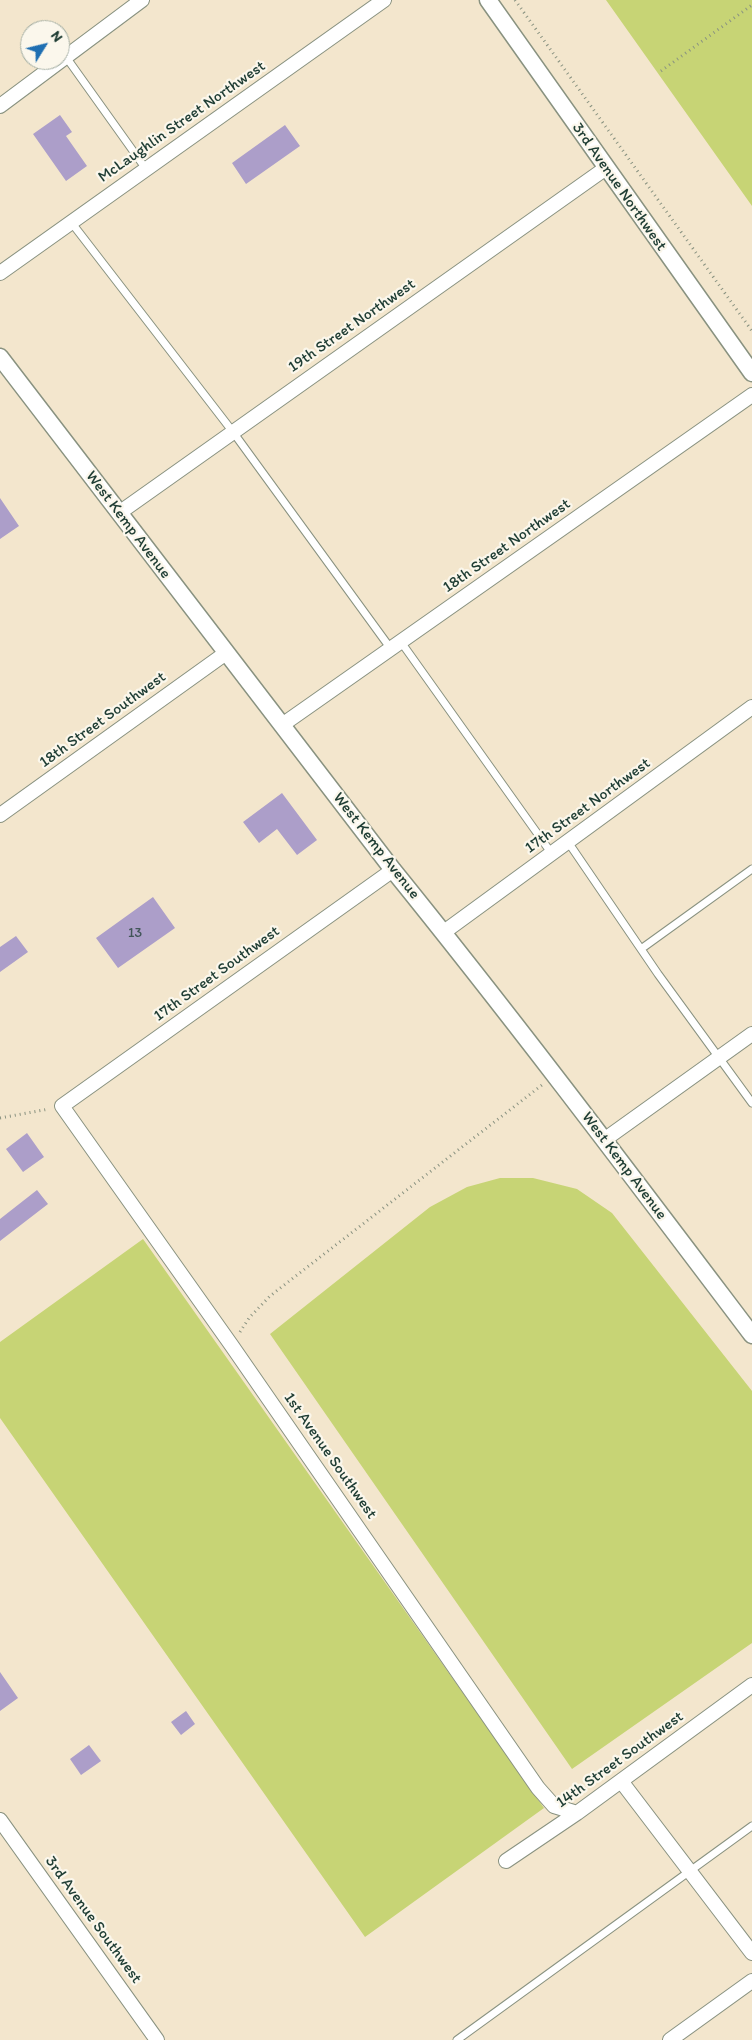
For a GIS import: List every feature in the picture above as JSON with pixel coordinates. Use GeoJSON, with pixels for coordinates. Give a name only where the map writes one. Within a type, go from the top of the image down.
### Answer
{"type":"FeatureCollection","features":[{"type":"Feature","properties":{"kind":"street"},"geometry":{"type":"LineString","coordinates":[[70,54],[142,0]]}},
{"type":"Feature","properties":{"kind":"street","name":"McLaughlin Street Northwest"},"geometry":{"type":"LineString","coordinates":[[0,273],[384,0]]}},
{"type":"Feature","properties":{"kind":"street","name":"3rd Avenue Northwest"},"geometry":{"type":"LineString","coordinates":[[488,0],[752,373]]}},
{"type":"Feature","properties":{"kind":"street"},"geometry":{"type":"LineString","coordinates":[[0,106],[48,70]]}},
{"type":"Feature","properties":{"kind":"street","name":"19th Street Northwest"},"geometry":{"type":"LineString","coordinates":[[119,513],[606,168]]}},
{"type":"Feature","properties":{"kind":"street","name":"West Kemp Avenue"},"geometry":{"type":"LineString","coordinates":[[0,357],[393,870],[444,932],[604,1140],[752,1335]]}},
{"type":"Feature","properties":{"kind":"street","name":"18th Street Northwest"},"geometry":{"type":"LineString","coordinates":[[282,725],[752,395]]}},
{"type":"Feature","properties":{"kind":"street","name":"18th Street Southwest"},"geometry":{"type":"LineString","coordinates":[[0,815],[226,653]]}},
{"type":"Feature","properties":{"kind":"street","name":"17th Street Northwest"},"geometry":{"type":"LineString","coordinates":[[444,932],[752,707]]}},
{"type":"Feature","properties":{"kind":"street","name":"17th Street Southwest"},"geometry":{"type":"LineString","coordinates":[[62,1106],[393,870]]}},
{"type":"Feature","properties":{"kind":"street"},"geometry":{"type":"LineString","coordinates":[[604,1140],[752,1034]]}},
{"type":"Feature","properties":{"kind":"street","name":"1st Avenue Southwest"},"geometry":{"type":"LineString","coordinates":[[62,1106],[232,1346],[538,1788],[554,1806],[577,1813]]}},
{"type":"Feature","properties":{"kind":"street","name":"14th Street Southwest"},"geometry":{"type":"LineString","coordinates":[[506,1861],[577,1813],[752,1685]]}},
{"type":"Feature","properties":{"kind":"street"},"geometry":{"type":"LineString","coordinates":[[621,1781],[752,1953]]}},
{"type":"Feature","properties":{"kind":"street","name":"3rd Avenue Southwest"},"geometry":{"type":"LineString","coordinates":[[0,1820],[157,2040]]}},
{"type":"Feature","properties":{"kind":"street"},"geometry":{"type":"LineString","coordinates":[[670,2040],[752,1981]]}},
{"type":"Feature","properties":{"kind":"lane"},"geometry":{"type":"LineString","coordinates":[[70,63],[146,169]]}},
{"type":"Feature","properties":{"kind":"lane"},"geometry":{"type":"LineString","coordinates":[[71,222],[396,645],[552,854]]}},
{"type":"Feature","properties":{"kind":"lane"},"geometry":{"type":"LineString","coordinates":[[568,842],[641,949],[752,1103]]}},
{"type":"Feature","properties":{"kind":"lane"},"geometry":{"type":"LineString","coordinates":[[641,949],[752,869]]}},
{"type":"Feature","properties":{"kind":"lane"},"geometry":{"type":"LineString","coordinates":[[457,2040],[752,1826]]}},
{"type":"Feature","properties":{"kind":"path"},"geometry":{"type":"LineString","coordinates":[[515,0],[752,331]]}},
{"type":"Feature","properties":{"kind":"path"},"geometry":{"type":"LineString","coordinates":[[661,71],[752,5]]}},
{"type":"Feature","properties":{"kind":"path"},"geometry":{"type":"LineString","coordinates":[[232,1346],[248,1318],[270,1296],[554,1076]]}},
{"type":"Feature","properties":{"kind":"path"},"geometry":{"type":"LineString","coordinates":[[0,1118],[62,1106]]}},
{"type":"Feature","properties":{"kind":"green space"},"geometry":{"type":"Polygon","coordinates":[[[606,0],[752,0],[752,206],[606,0]]]}},
{"type":"Feature","properties":{"kind":"green space"},"geometry":{"type":"Polygon","coordinates":[[[500,1178],[533,1178],[577,1189],[612,1213],[752,1391],[752,1643],[572,1769],[270,1334],[430,1207],[467,1187],[500,1178]]]}},
{"type":"Feature","properties":{"kind":"green space"},"geometry":{"type":"Polygon","coordinates":[[[143,1239],[544,1808],[365,1937],[0,1418],[0,1342],[143,1239]]]}},
{"type":"Feature","properties":{"kind":"building"},"geometry":{"type":"Polygon","coordinates":[[[60,115],[72,132],[66,136],[87,166],[66,181],[33,134],[60,115]]]}},
{"type":"Feature","properties":{"kind":"building"},"geometry":{"type":"Polygon","coordinates":[[[285,125],[300,146],[246,184],[232,163],[285,125]]]}},
{"type":"Feature","properties":{"kind":"building"},"geometry":{"type":"Polygon","coordinates":[[[0,498],[19,526],[0,539],[0,498]]]}},
{"type":"Feature","properties":{"kind":"building"},"geometry":{"type":"Polygon","coordinates":[[[282,793],[317,840],[297,855],[277,829],[259,843],[243,822],[282,793]]]}},
{"type":"Feature","properties":{"kind":"building"},"geometry":{"type":"Polygon","coordinates":[[[153,897],[175,928],[118,968],[96,938],[153,897]]]}},
{"type":"Feature","properties":{"kind":"building"},"geometry":{"type":"Polygon","coordinates":[[[16,936],[28,952],[0,972],[0,947],[16,936]]]}},
{"type":"Feature","properties":{"kind":"building"},"geometry":{"type":"Polygon","coordinates":[[[27,1133],[44,1157],[23,1172],[6,1149],[27,1133]]]}},
{"type":"Feature","properties":{"kind":"building"},"geometry":{"type":"Polygon","coordinates":[[[37,1190],[48,1204],[0,1241],[0,1219],[37,1190]]]}},
{"type":"Feature","properties":{"kind":"building"},"geometry":{"type":"Polygon","coordinates":[[[0,1672],[18,1698],[0,1711],[0,1672]]]}},
{"type":"Feature","properties":{"kind":"building"},"geometry":{"type":"Polygon","coordinates":[[[186,1711],[195,1724],[181,1735],[171,1722],[186,1711]]]}},
{"type":"Feature","properties":{"kind":"building"},"geometry":{"type":"Polygon","coordinates":[[[89,1745],[101,1761],[81,1775],[70,1759],[89,1745]]]}}]}
